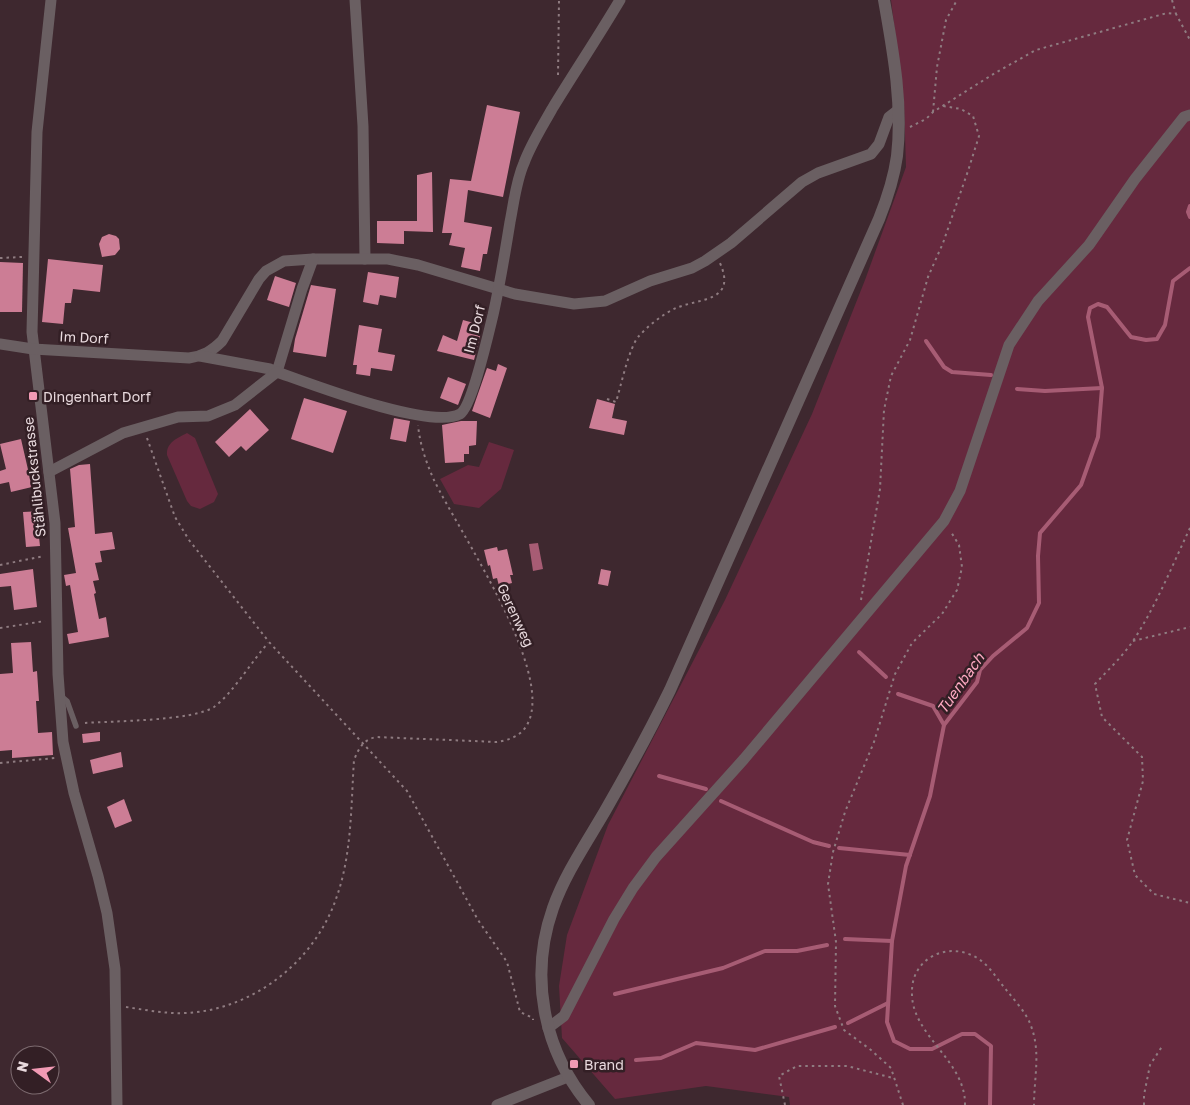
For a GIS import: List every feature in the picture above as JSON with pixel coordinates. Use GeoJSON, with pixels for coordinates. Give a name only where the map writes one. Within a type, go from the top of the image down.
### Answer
{"type":"FeatureCollection","features":[{"type":"Feature","properties":{"kind":"street","name":"Stählibuckstrasse"},"geometry":{"type":"LineString","coordinates":[[51,0],[37,132],[33,258],[33,349],[55,523],[59,694],[66,757],[107,913],[112,942],[117,1006],[117,1105]]}},
{"type":"Feature","properties":{"kind":"street"},"geometry":{"type":"LineString","coordinates":[[355,0],[363,126],[365,259]]}},
{"type":"Feature","properties":{"kind":"street"},"geometry":{"type":"LineString","coordinates":[[620,0],[538,132],[523,164],[512,210],[499,291],[574,304],[590,303],[605,301],[650,281],[692,268],[714,255],[747,230],[802,182],[818,173],[871,154],[879,144],[889,117],[898,110]]}},
{"type":"Feature","properties":{"kind":"street"},"geometry":{"type":"LineString","coordinates":[[589,1105],[568,1077],[548,1028],[543,1002],[541,968],[545,936],[553,908],[577,859],[638,754],[659,713],[715,592],[879,219],[893,176],[898,129],[892,48],[884,0]]}},
{"type":"Feature","properties":{"kind":"street"},"geometry":{"type":"LineString","coordinates":[[548,1028],[564,1016],[614,919],[633,888],[656,857],[744,759],[944,521],[960,491],[1009,346],[1038,301],[1089,245],[1135,179],[1184,118],[1190,115]]}},
{"type":"Feature","properties":{"kind":"street"},"geometry":{"type":"LineString","coordinates":[[49,472],[123,433],[178,417],[208,416],[235,405],[277,372],[312,259]]}},
{"type":"Feature","properties":{"kind":"street","name":"Im Dorf"},"geometry":{"type":"LineString","coordinates":[[0,344],[33,349],[189,358],[200,356],[215,348],[222,341],[258,279],[266,271],[284,261],[312,259],[388,260],[418,265],[499,291],[485,350],[464,410],[459,414],[448,417],[418,415],[341,395],[270,369],[200,356]]}},
{"type":"Feature","properties":{"kind":"street"},"geometry":{"type":"LineString","coordinates":[[497,1105],[568,1077]]}},
{"type":"Feature","properties":{"kind":"lane"},"geometry":{"type":"LineString","coordinates":[[59,694],[68,701],[75,725]]}},
{"type":"Feature","properties":{"kind":"path"},"geometry":{"type":"LineString","coordinates":[[559,0],[559,98]]}},
{"type":"Feature","properties":{"kind":"path"},"geometry":{"type":"LineString","coordinates":[[933,112],[937,67],[946,20],[956,0]]}},
{"type":"Feature","properties":{"kind":"path"},"geometry":{"type":"LineString","coordinates":[[1172,0],[1176,14],[1190,40]]}},
{"type":"Feature","properties":{"kind":"path"},"geometry":{"type":"LineString","coordinates":[[898,129],[910,127],[926,119],[942,106],[1036,50],[1167,13],[1176,14]]}},
{"type":"Feature","properties":{"kind":"path"},"geometry":{"type":"LineString","coordinates":[[857,625],[880,490],[884,410],[891,376],[910,340],[928,277],[946,234],[979,136],[973,116],[961,109],[942,106]]}},
{"type":"Feature","properties":{"kind":"path"},"geometry":{"type":"LineString","coordinates":[[607,399],[616,402],[633,348],[639,336],[668,312],[714,296],[722,288],[725,278],[720,264],[714,255]]}},
{"type":"Feature","properties":{"kind":"path"},"geometry":{"type":"LineString","coordinates":[[0,258],[9,256],[33,258]]}},
{"type":"Feature","properties":{"kind":"path","name":"Gerenweg"},"geometry":{"type":"LineString","coordinates":[[362,743],[376,737],[496,742],[507,740],[521,732],[527,725],[532,711],[532,691],[522,647],[471,546],[435,482],[420,442],[418,415]]}},
{"type":"Feature","properties":{"kind":"path"},"geometry":{"type":"LineString","coordinates":[[144,426],[170,503],[189,540],[269,642],[408,792],[468,904],[507,962],[520,1012],[533,1018]]}},
{"type":"Feature","properties":{"kind":"path"},"geometry":{"type":"LineString","coordinates":[[903,1105],[891,1068],[844,1030],[838,1014],[836,1006],[836,942],[828,884],[833,852],[845,812],[874,742],[895,674],[912,644],[942,614],[957,590],[962,567],[959,544],[944,521]]}},
{"type":"Feature","properties":{"kind":"path"},"geometry":{"type":"LineString","coordinates":[[1190,528],[1152,608],[1132,641],[1122,656],[1094,684],[1102,717],[1142,757],[1143,781],[1127,840],[1136,875],[1154,894],[1190,903]]}},
{"type":"Feature","properties":{"kind":"path"},"geometry":{"type":"LineString","coordinates":[[0,565],[57,553]]}},
{"type":"Feature","properties":{"kind":"path"},"geometry":{"type":"LineString","coordinates":[[0,628],[57,619]]}},
{"type":"Feature","properties":{"kind":"path"},"geometry":{"type":"LineString","coordinates":[[1132,641],[1190,626]]}},
{"type":"Feature","properties":{"kind":"path"},"geometry":{"type":"LineString","coordinates":[[75,725],[184,716],[206,711],[221,700],[269,642]]}},
{"type":"Feature","properties":{"kind":"path"},"geometry":{"type":"LineString","coordinates":[[117,1006],[187,1013],[227,1006],[263,989],[295,964],[324,925],[338,895],[346,858],[354,760],[362,743]]}},
{"type":"Feature","properties":{"kind":"path"},"geometry":{"type":"LineString","coordinates":[[0,763],[66,757]]}},
{"type":"Feature","properties":{"kind":"path"},"geometry":{"type":"LineString","coordinates":[[965,1105],[961,1080],[943,1052],[931,1039],[914,1010],[912,992],[914,978],[918,969],[935,954],[949,950],[970,954],[984,963],[1031,1024],[1037,1047],[1034,1105]]}},
{"type":"Feature","properties":{"kind":"path"},"geometry":{"type":"LineString","coordinates":[[1144,1105],[1150,1065],[1163,1045]]}},
{"type":"Feature","properties":{"kind":"path"},"geometry":{"type":"LineString","coordinates":[[785,1105],[779,1076],[797,1066],[847,1066],[893,1078]]}},
{"type":"Feature","properties":{"kind":"shaded area"},"geometry":{"type":"Polygon","coordinates":[[[891,0],[1190,0],[1190,1105],[790,1105],[789,1097],[706,1086],[615,1099],[562,1038],[559,986],[567,935],[608,825],[725,600],[812,414],[865,280],[906,167],[904,103],[891,0]]]}},
{"type":"Feature","properties":{"kind":"shaded area"},"geometry":{"type":"Polygon","coordinates":[[[187,433],[195,438],[218,494],[214,502],[200,509],[191,506],[187,501],[167,455],[168,447],[176,439],[187,433]]]}},
{"type":"Feature","properties":{"kind":"shaded area"},"geometry":{"type":"Polygon","coordinates":[[[489,442],[514,450],[501,489],[479,508],[454,504],[440,479],[468,465],[479,467],[489,442]]]}},
{"type":"Feature","properties":{"kind":"shaded area"},"geometry":{"type":"Polygon","coordinates":[[[538,543],[543,569],[533,571],[529,544],[538,543]]]}},
{"type":"Feature","properties":{"kind":"building"},"geometry":{"type":"Polygon","coordinates":[[[487,105],[520,112],[503,197],[468,190],[464,222],[492,227],[487,254],[483,254],[480,271],[461,267],[465,248],[449,245],[452,233],[442,233],[450,179],[471,181],[487,105]]]}},
{"type":"Feature","properties":{"kind":"building"},"geometry":{"type":"Polygon","coordinates":[[[432,172],[433,232],[404,231],[404,244],[377,243],[377,221],[417,221],[417,175],[432,172]]]}},
{"type":"Feature","properties":{"kind":"building"},"geometry":{"type":"Polygon","coordinates":[[[109,234],[119,239],[120,249],[115,255],[102,257],[99,244],[102,237],[109,234]]]}},
{"type":"Feature","properties":{"kind":"building"},"geometry":{"type":"Polygon","coordinates":[[[48,259],[103,265],[100,292],[73,289],[71,303],[65,303],[63,324],[42,322],[48,259]]]}},
{"type":"Feature","properties":{"kind":"building"},"geometry":{"type":"Polygon","coordinates":[[[0,262],[23,263],[22,312],[0,312],[0,262]]]}},
{"type":"Feature","properties":{"kind":"building"},"geometry":{"type":"Polygon","coordinates":[[[368,272],[399,277],[396,298],[380,295],[378,305],[363,302],[368,272]]]}},
{"type":"Feature","properties":{"kind":"building"},"geometry":{"type":"Polygon","coordinates":[[[275,276],[296,283],[289,307],[267,300],[275,276]]]}},
{"type":"Feature","properties":{"kind":"building"},"geometry":{"type":"Polygon","coordinates":[[[311,285],[336,289],[326,357],[293,352],[311,285]]]}},
{"type":"Feature","properties":{"kind":"building"},"geometry":{"type":"Polygon","coordinates":[[[463,320],[481,325],[474,360],[437,351],[443,335],[457,341],[463,320]]]}},
{"type":"Feature","properties":{"kind":"building"},"geometry":{"type":"Polygon","coordinates":[[[359,325],[382,329],[378,352],[395,355],[392,371],[371,368],[370,376],[356,374],[357,365],[353,365],[359,325]]]}},
{"type":"Feature","properties":{"kind":"building"},"geometry":{"type":"Polygon","coordinates":[[[498,364],[507,368],[490,418],[472,411],[487,368],[496,371],[498,364]]]}},
{"type":"Feature","properties":{"kind":"building"},"geometry":{"type":"Polygon","coordinates":[[[448,377],[466,384],[458,405],[440,398],[448,377]]]}},
{"type":"Feature","properties":{"kind":"building"},"geometry":{"type":"Polygon","coordinates":[[[304,398],[347,411],[333,453],[291,439],[304,398]]]}},
{"type":"Feature","properties":{"kind":"building"},"geometry":{"type":"Polygon","coordinates":[[[597,399],[615,404],[612,418],[627,421],[624,435],[589,428],[597,399]]]}},
{"type":"Feature","properties":{"kind":"building"},"geometry":{"type":"Polygon","coordinates":[[[250,409],[269,430],[246,451],[241,446],[229,457],[215,442],[250,409]]]}},
{"type":"Feature","properties":{"kind":"building"},"geometry":{"type":"Polygon","coordinates":[[[394,418],[410,421],[406,442],[390,439],[394,418]]]}},
{"type":"Feature","properties":{"kind":"building"},"geometry":{"type":"Polygon","coordinates":[[[461,421],[477,421],[476,445],[469,446],[469,454],[464,454],[464,462],[445,463],[442,425],[461,421]]]}},
{"type":"Feature","properties":{"kind":"building"},"geometry":{"type":"Polygon","coordinates":[[[21,439],[32,487],[11,492],[9,482],[0,484],[0,471],[6,469],[0,444],[21,439]]]}},
{"type":"Feature","properties":{"kind":"building"},"geometry":{"type":"Polygon","coordinates":[[[90,464],[95,534],[112,532],[115,549],[100,551],[102,562],[95,563],[99,580],[93,581],[99,619],[106,617],[109,637],[69,644],[67,634],[78,632],[70,585],[66,586],[64,575],[76,573],[68,528],[75,527],[70,469],[79,465],[90,464]]]}},
{"type":"Feature","properties":{"kind":"building"},"geometry":{"type":"Polygon","coordinates":[[[43,511],[45,536],[39,537],[40,546],[26,547],[23,512],[43,511]]]}},
{"type":"Feature","properties":{"kind":"building"},"geometry":{"type":"Polygon","coordinates":[[[497,547],[498,551],[507,549],[513,575],[510,575],[512,583],[499,586],[497,578],[493,579],[484,550],[497,547]]]}},
{"type":"Feature","properties":{"kind":"building"},"geometry":{"type":"Polygon","coordinates":[[[33,569],[37,607],[14,610],[11,586],[0,587],[0,574],[33,569]]]}},
{"type":"Feature","properties":{"kind":"building"},"geometry":{"type":"Polygon","coordinates":[[[601,569],[611,571],[608,586],[598,584],[601,569]]]}},
{"type":"Feature","properties":{"kind":"building"},"geometry":{"type":"Polygon","coordinates":[[[31,642],[33,672],[37,671],[39,701],[36,701],[38,733],[52,732],[53,755],[12,758],[12,750],[0,751],[0,674],[13,673],[11,643],[31,642]]]}},
{"type":"Feature","properties":{"kind":"building"},"geometry":{"type":"Polygon","coordinates":[[[100,732],[100,741],[83,743],[82,734],[100,732]]]}},
{"type":"Feature","properties":{"kind":"building"},"geometry":{"type":"Polygon","coordinates":[[[121,752],[123,767],[93,774],[90,760],[121,752]]]}},
{"type":"Feature","properties":{"kind":"building"},"geometry":{"type":"Polygon","coordinates":[[[124,799],[132,821],[115,828],[107,807],[124,799]]]}},
{"type":"Feature","properties":{"kind":"waterway","name":"Tuenbach"},"geometry":{"type":"LineString","coordinates":[[1190,206],[1188,212],[1190,217]]}},
{"type":"Feature","properties":{"kind":"waterway","name":"Tuenbach"},"geometry":{"type":"LineString","coordinates":[[990,1105],[991,1046],[975,1034],[962,1034],[932,1049],[910,1049],[894,1041],[887,1022],[892,941],[906,866],[930,796],[944,725],[977,682],[980,670],[993,656],[1027,628],[1039,603],[1038,556],[1040,533],[1081,485],[1098,437],[1102,388],[1088,317],[1090,308],[1098,304],[1107,307],[1131,337],[1146,340],[1157,339],[1165,325],[1173,281],[1190,268]]}},
{"type":"Feature","properties":{"kind":"waterway"},"geometry":{"type":"LineString","coordinates":[[926,341],[944,367],[952,372],[991,375]]}},
{"type":"Feature","properties":{"kind":"waterway"},"geometry":{"type":"LineString","coordinates":[[1017,389],[1045,391],[1102,388]]}},
{"type":"Feature","properties":{"kind":"waterway"},"geometry":{"type":"LineString","coordinates":[[859,652],[886,677]]}},
{"type":"Feature","properties":{"kind":"waterway"},"geometry":{"type":"LineString","coordinates":[[898,694],[933,706],[944,725]]}},
{"type":"Feature","properties":{"kind":"waterway"},"geometry":{"type":"LineString","coordinates":[[659,776],[706,789]]}},
{"type":"Feature","properties":{"kind":"waterway"},"geometry":{"type":"LineString","coordinates":[[721,801],[813,842],[829,846]]}},
{"type":"Feature","properties":{"kind":"waterway"},"geometry":{"type":"LineString","coordinates":[[839,848],[910,855]]}},
{"type":"Feature","properties":{"kind":"waterway"},"geometry":{"type":"LineString","coordinates":[[845,939],[892,941]]}},
{"type":"Feature","properties":{"kind":"waterway"},"geometry":{"type":"LineString","coordinates":[[615,994],[723,968],[765,951],[797,951],[827,945]]}},
{"type":"Feature","properties":{"kind":"waterway"},"geometry":{"type":"LineString","coordinates":[[848,1023],[888,1003]]}},
{"type":"Feature","properties":{"kind":"waterway"},"geometry":{"type":"LineString","coordinates":[[636,1060],[661,1058],[696,1043],[755,1050],[835,1027]]}},
{"type":"Feature","properties":{"kind":"place","name":"Dingenhart Dorf"},"geometry":{"type":"Point","coordinates":[33,396]}},
{"type":"Feature","properties":{"kind":"place","name":"Brand"},"geometry":{"type":"Point","coordinates":[574,1064]}}]}
